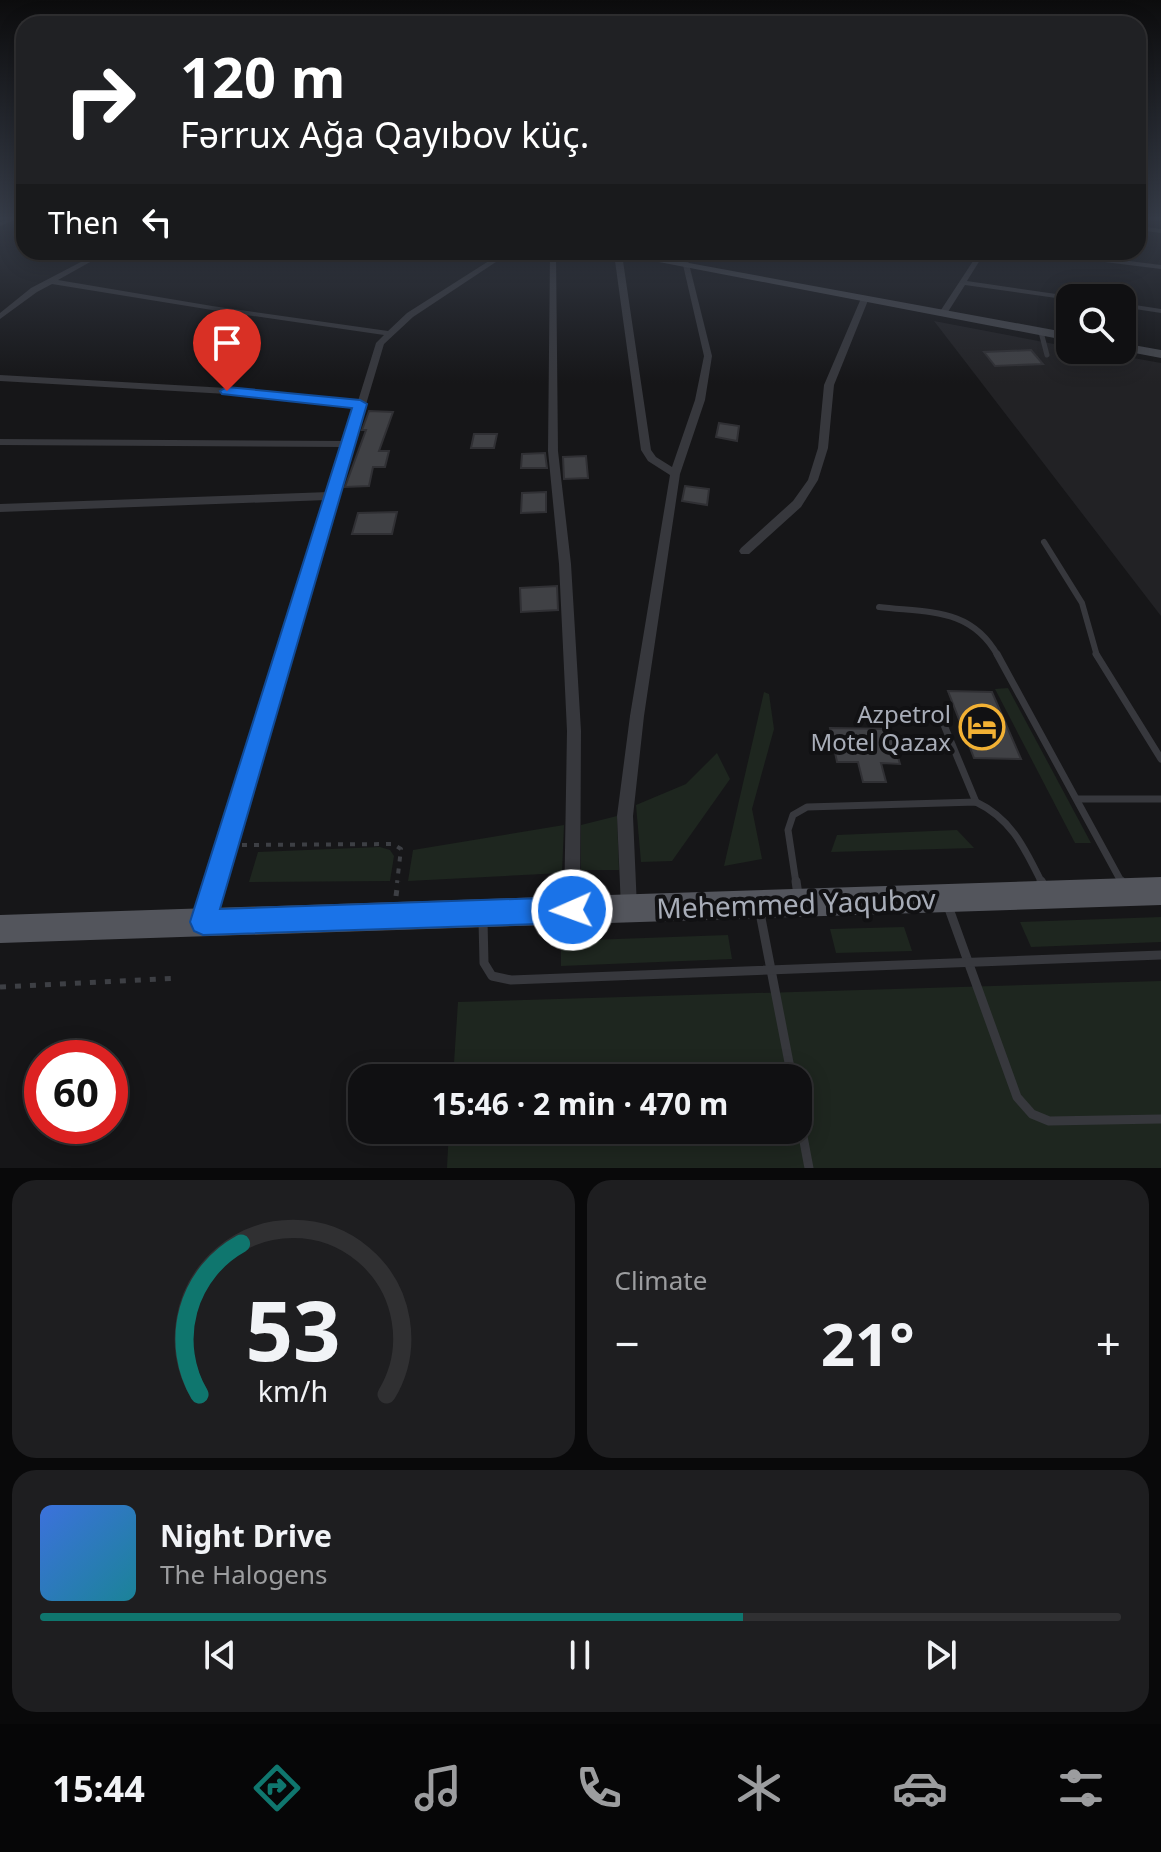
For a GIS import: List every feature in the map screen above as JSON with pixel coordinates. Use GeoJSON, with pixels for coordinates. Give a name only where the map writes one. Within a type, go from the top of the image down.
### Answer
{"type":"FeatureCollection","features":[{"type":"Feature","properties":{"kind":"main road","name":"Mehemmed Yaqubov"},"geometry":{"type":"LineString","coordinates":[[0,929],[1161,891]]}},
{"type":"Feature","properties":{"kind":"street"},"geometry":{"type":"LineString","coordinates":[[0,317],[62,275]]}},
{"type":"Feature","properties":{"kind":"street"},"geometry":{"type":"LineString","coordinates":[[203,922],[380,343],[410,315],[473,275]]}},
{"type":"Feature","properties":{"kind":"street"},"geometry":{"type":"LineString","coordinates":[[553,275],[553,451],[565,564],[574,731],[572,910]]}},
{"type":"Feature","properties":{"kind":"street"},"geometry":{"type":"LineString","coordinates":[[621,275],[646,450],[652,459],[675,474]]}},
{"type":"Feature","properties":{"kind":"street"},"geometry":{"type":"LineString","coordinates":[[629,908],[625,816],[628,780],[675,474],[700,400],[708,356],[706,337],[688,275]]}},
{"type":"Feature","properties":{"kind":"street"},"geometry":{"type":"LineString","coordinates":[[758,275],[1056,335]]}},
{"type":"Feature","properties":{"kind":"street"},"geometry":{"type":"LineString","coordinates":[[943,313],[967,275]]}},
{"type":"Feature","properties":{"kind":"street"},"geometry":{"type":"LineString","coordinates":[[50,281],[388,333]]}},
{"type":"Feature","properties":{"kind":"street"},"geometry":{"type":"LineString","coordinates":[[962,282],[1056,296]]}},
{"type":"Feature","properties":{"kind":"street"},"geometry":{"type":"LineString","coordinates":[[745,551],[797,504],[813,480],[823,448],[829,385],[865,298]]}},
{"type":"Feature","properties":{"kind":"street"},"geometry":{"type":"LineString","coordinates":[[1136,307],[1161,311]]}},
{"type":"Feature","properties":{"kind":"street"},"geometry":{"type":"LineString","coordinates":[[1136,350],[1161,354]]}},
{"type":"Feature","properties":{"kind":"street"},"geometry":{"type":"LineString","coordinates":[[0,378],[227,391],[360,404]]}},
{"type":"Feature","properties":{"kind":"street"},"geometry":{"type":"LineString","coordinates":[[0,442],[348,444]]}},
{"type":"Feature","properties":{"kind":"street"},"geometry":{"type":"LineString","coordinates":[[0,508],[332,496]]}},
{"type":"Feature","properties":{"kind":"lane"},"geometry":{"type":"LineString","coordinates":[[1041,332],[1047,355]]}},
{"type":"Feature","properties":{"kind":"lane"},"geometry":{"type":"LineString","coordinates":[[1044,542],[1082,603],[1098,661],[1161,759]]}},
{"type":"Feature","properties":{"kind":"lane"},"geometry":{"type":"LineString","coordinates":[[879,607],[947,613],[975,626],[990,641],[1127,892]]}},
{"type":"Feature","properties":{"kind":"lane"},"geometry":{"type":"LineString","coordinates":[[939,713],[976,802]]}},
{"type":"Feature","properties":{"kind":"lane"},"geometry":{"type":"LineString","coordinates":[[1077,799],[1161,799]]}},
{"type":"Feature","properties":{"kind":"lane"},"geometry":{"type":"LineString","coordinates":[[799,903],[788,830],[793,815],[807,807],[976,802],[996,810],[1011,824],[1048,894]]}},
{"type":"Feature","properties":{"kind":"lane"},"geometry":{"type":"LineString","coordinates":[[946,898],[1017,1097],[1032,1114],[1049,1121],[1161,1119]]}},
{"type":"Feature","properties":{"kind":"lane"},"geometry":{"type":"LineString","coordinates":[[759,904],[789,1064]]}},
{"type":"Feature","properties":{"kind":"lane"},"geometry":{"type":"LineString","coordinates":[[483,913],[484,963],[492,976],[511,980],[1161,955]]}},
{"type":"Feature","properties":{"kind":"lane"},"geometry":{"type":"LineString","coordinates":[[804,1144],[809,1168]]}},
{"type":"Feature","properties":{"kind":"path"},"geometry":{"type":"LineString","coordinates":[[226,846],[393,844],[401,849],[402,857],[392,916]]}},
{"type":"Feature","properties":{"kind":"path"},"geometry":{"type":"LineString","coordinates":[[0,987],[179,978]]}},
{"type":"Feature","properties":{"kind":"shaded area"},"geometry":{"type":"Polygon","coordinates":[[[934,321],[1056,344],[1056,364],[1136,364],[1136,358],[1161,363],[1161,616],[934,321]]]}},
{"type":"Feature","properties":{"kind":"shaded area"},"geometry":{"type":"Polygon","coordinates":[[[1008,688],[1091,843],[1075,843],[995,689],[1008,688]]]}},
{"type":"Feature","properties":{"kind":"shaded area"},"geometry":{"type":"Polygon","coordinates":[[[764,692],[769,694],[774,729],[752,809],[762,859],[724,866],[764,692]]]}},
{"type":"Feature","properties":{"kind":"shaded area"},"geometry":{"type":"Polygon","coordinates":[[[717,753],[730,779],[672,861],[641,862],[636,805],[686,784],[717,753]]]}},
{"type":"Feature","properties":{"kind":"shaded area"},"geometry":{"type":"Polygon","coordinates":[[[617,816],[619,870],[581,870],[581,825],[617,816]]]}},
{"type":"Feature","properties":{"kind":"shaded area"},"geometry":{"type":"Polygon","coordinates":[[[564,825],[562,873],[408,881],[413,850],[564,825]]]}},
{"type":"Feature","properties":{"kind":"shaded area"},"geometry":{"type":"Polygon","coordinates":[[[957,830],[974,848],[831,852],[837,835],[957,830]]]}},
{"type":"Feature","properties":{"kind":"shaded area"},"geometry":{"type":"Polygon","coordinates":[[[380,847],[390,850],[394,856],[390,881],[249,882],[258,852],[380,847]]]}},
{"type":"Feature","properties":{"kind":"shaded area"},"geometry":{"type":"Polygon","coordinates":[[[1161,917],[1161,942],[1031,947],[1020,922],[1161,917]]]}},
{"type":"Feature","properties":{"kind":"shaded area"},"geometry":{"type":"Polygon","coordinates":[[[904,927],[912,951],[836,953],[830,929],[904,927]]]}},
{"type":"Feature","properties":{"kind":"shaded area"},"geometry":{"type":"Polygon","coordinates":[[[728,935],[732,959],[561,966],[561,941],[728,935]]]}},
{"type":"Feature","properties":{"kind":"shaded area"},"geometry":{"type":"Polygon","coordinates":[[[1161,981],[1161,1168],[447,1168],[448,1144],[812,1144],[812,1064],[454,1064],[458,1002],[1161,981]]]}},
{"type":"Feature","properties":{"kind":"building"},"geometry":{"type":"Polygon","coordinates":[[[1031,350],[1043,364],[995,366],[984,352],[1031,350]]]}},
{"type":"Feature","properties":{"kind":"building"},"geometry":{"type":"Polygon","coordinates":[[[369,411],[393,412],[379,451],[389,451],[385,467],[373,467],[369,486],[345,487],[366,430],[362,430],[369,411]]]}},
{"type":"Feature","properties":{"kind":"building"},"geometry":{"type":"Polygon","coordinates":[[[719,423],[739,426],[737,441],[716,437],[719,423]]]}},
{"type":"Feature","properties":{"kind":"building"},"geometry":{"type":"Polygon","coordinates":[[[474,434],[497,434],[494,448],[471,448],[474,434]]]}},
{"type":"Feature","properties":{"kind":"building"},"geometry":{"type":"Polygon","coordinates":[[[545,453],[547,468],[521,468],[522,454],[545,453]]]}},
{"type":"Feature","properties":{"kind":"building"},"geometry":{"type":"Polygon","coordinates":[[[586,456],[588,478],[564,479],[563,457],[586,456]]]}},
{"type":"Feature","properties":{"kind":"building"},"geometry":{"type":"Polygon","coordinates":[[[685,486],[709,489],[707,505],[682,501],[685,486]]]}},
{"type":"Feature","properties":{"kind":"building"},"geometry":{"type":"Polygon","coordinates":[[[546,492],[546,512],[521,513],[522,493],[546,492]]]}},
{"type":"Feature","properties":{"kind":"building"},"geometry":{"type":"Polygon","coordinates":[[[397,512],[392,534],[352,534],[358,513],[397,512]]]}},
{"type":"Feature","properties":{"kind":"building"},"geometry":{"type":"Polygon","coordinates":[[[557,586],[558,610],[521,612],[520,588],[557,586]]]}},
{"type":"Feature","properties":{"kind":"building"},"geometry":{"type":"Polygon","coordinates":[[[948,691],[992,692],[1021,759],[974,758],[948,691]]]}},
{"type":"Feature","properties":{"kind":"building"},"geometry":{"type":"Polygon","coordinates":[[[830,728],[890,729],[900,764],[881,763],[886,782],[863,782],[858,762],[837,762],[830,728]]]}},
{"type":"Feature","properties":{"kind":"place","name":"Azpetrol Motel Qazax"},"geometry":{"type":"Point","coordinates":[982,727]}},
{"type":"Feature","properties":{"kind":"route"},"geometry":{"type":"LineString","coordinates":[[227,391],[360,404],[203,922],[572,910]]}}]}
